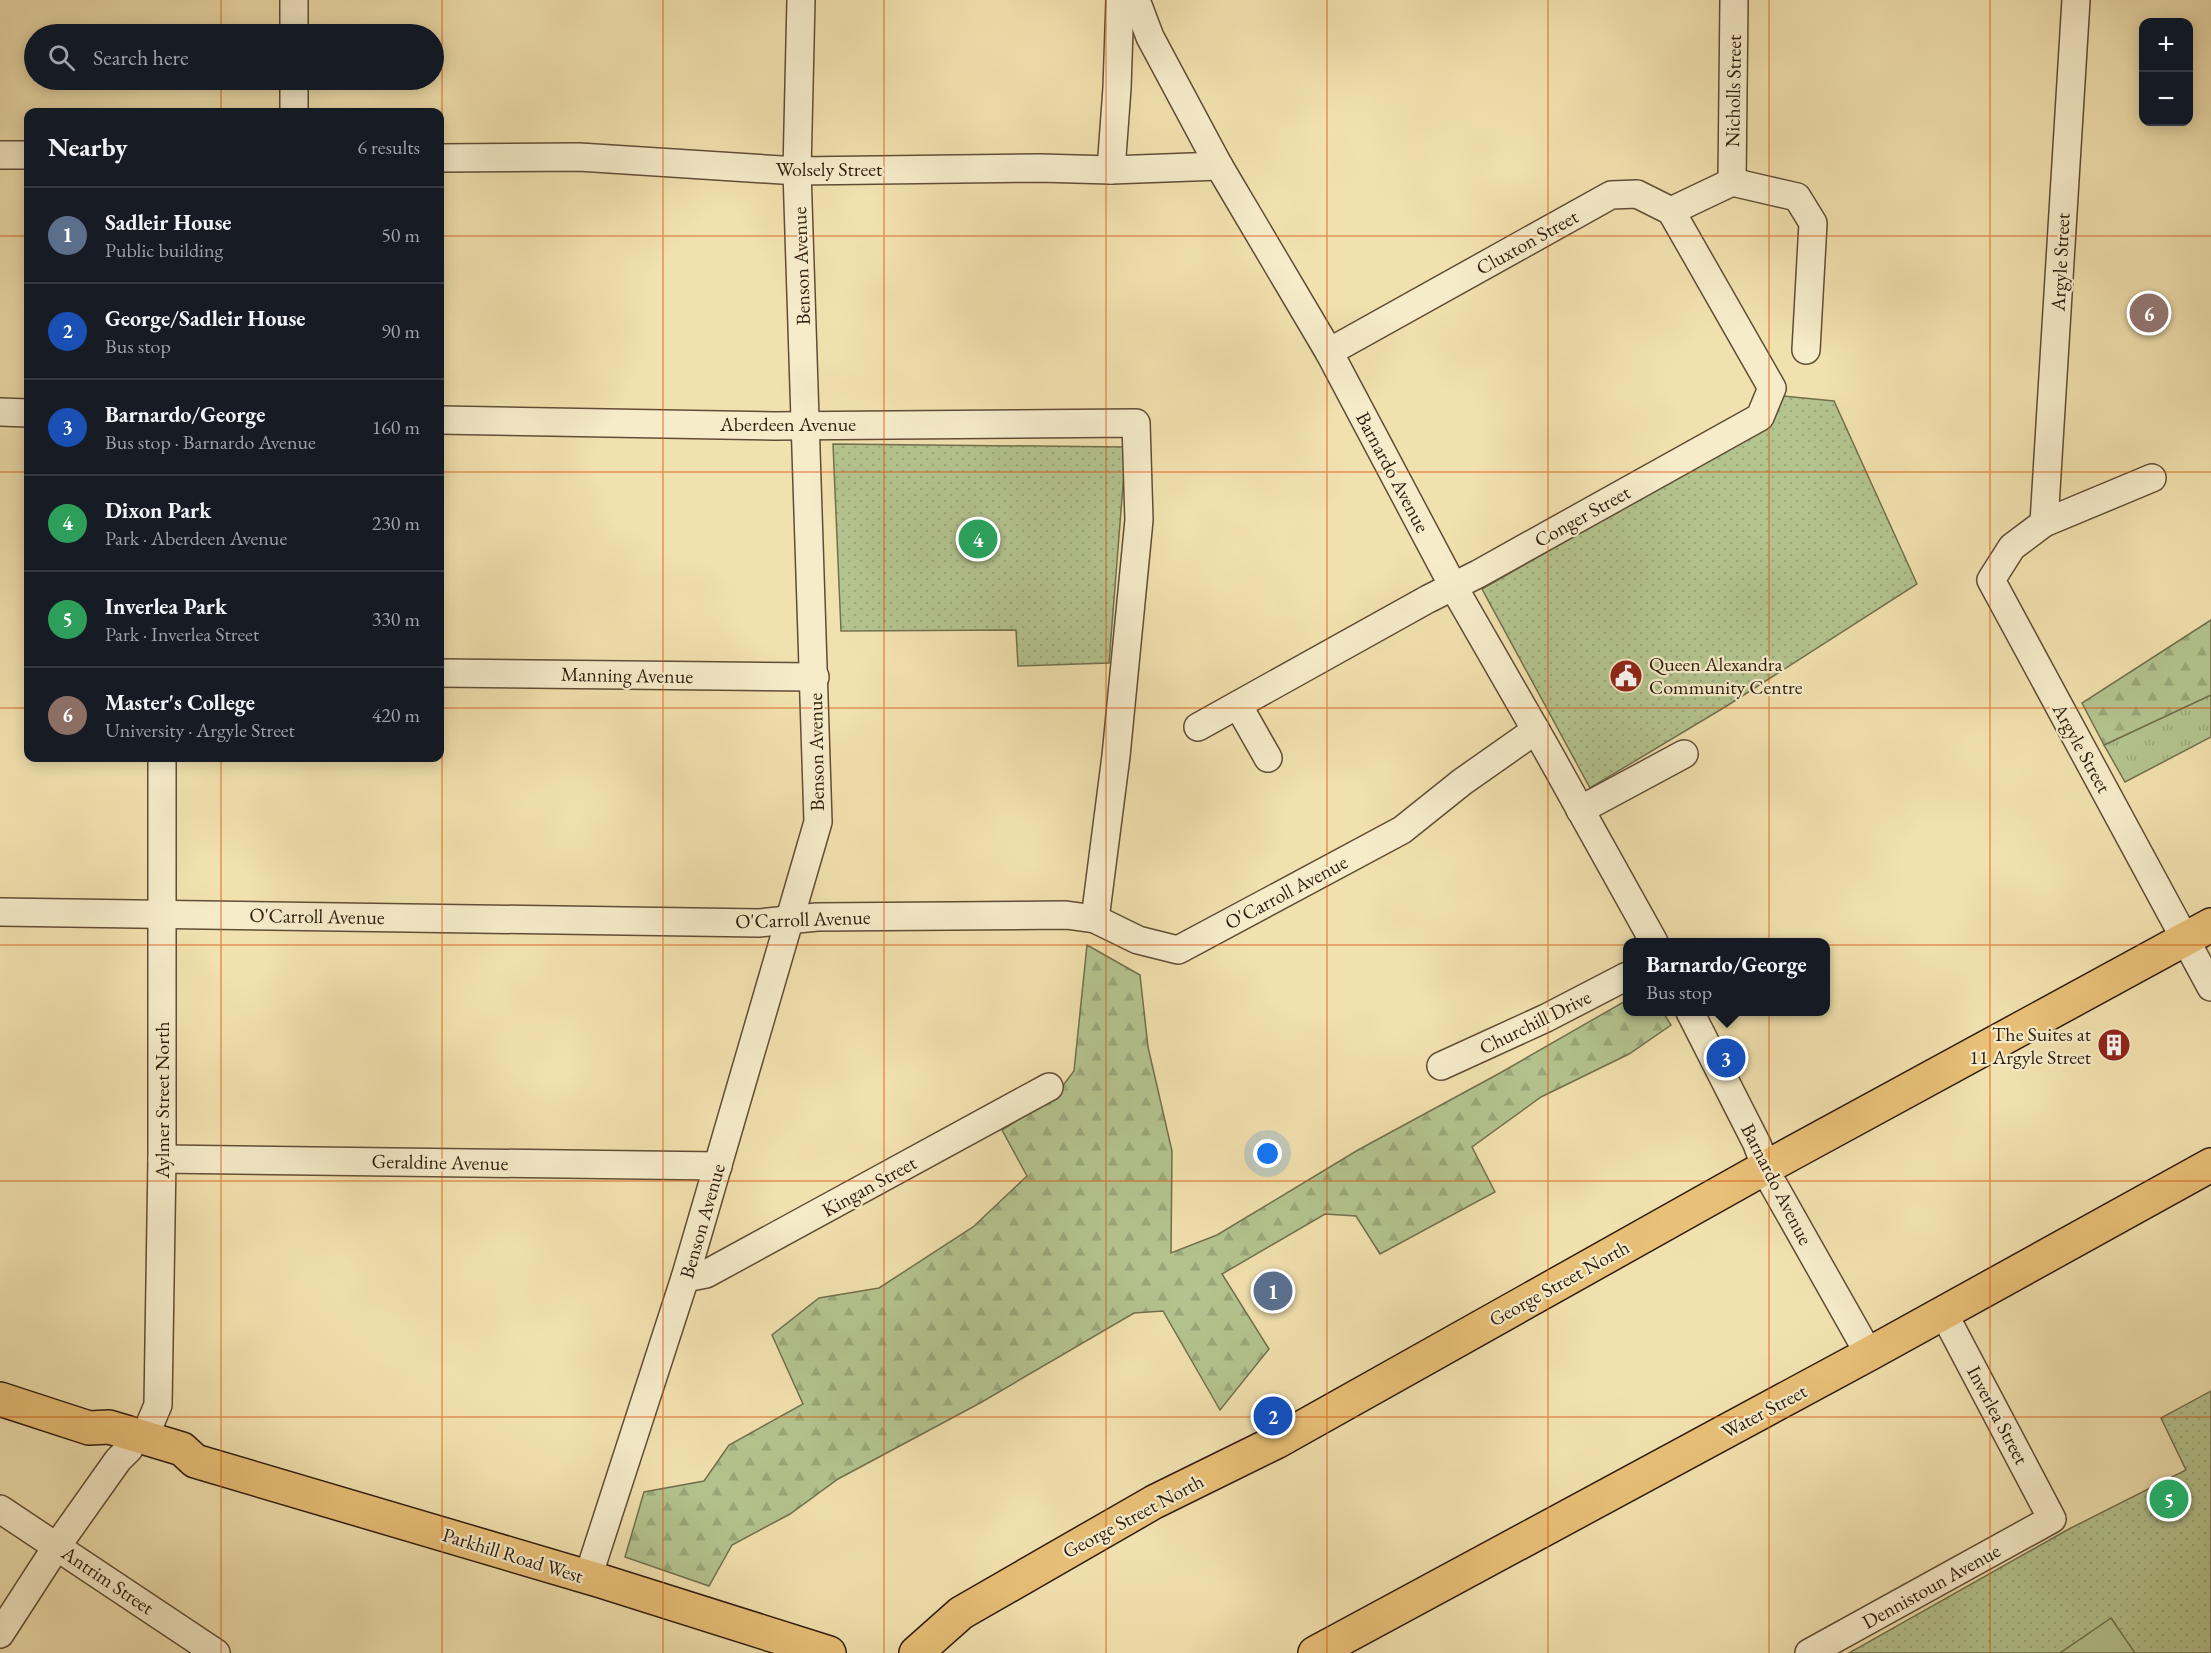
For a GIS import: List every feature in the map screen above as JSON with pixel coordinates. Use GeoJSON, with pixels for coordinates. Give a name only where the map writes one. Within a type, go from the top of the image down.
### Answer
{"type":"FeatureCollection","features":[{"type":"Feature","properties":{"kind":"main road","name":"George Street North"},"geometry":{"type":"LineString","coordinates":[[916,1653],[961,1613],[1154,1502],[1276,1442],[1766,1168],[2199,932]]}},
{"type":"Feature","properties":{"kind":"main road","name":"Water Street"},"geometry":{"type":"LineString","coordinates":[[1315,1653],[1869,1354],[2211,1166]]}},
{"type":"Feature","properties":{"kind":"main road","name":"Parkhill Road West"},"geometry":{"type":"LineString","coordinates":[[0,1399],[89,1428],[104,1441],[135,1443],[177,1464],[195,1461],[588,1577],[829,1653]]}},
{"type":"Feature","properties":{"kind":"street"},"geometry":{"type":"LineString","coordinates":[[294,0],[294,24]]}},
{"type":"Feature","properties":{"kind":"street","name":"Benson Avenue"},"geometry":{"type":"LineString","coordinates":[[588,1577],[685,1278],[818,822],[797,171],[801,0]]}},
{"type":"Feature","properties":{"kind":"street"},"geometry":{"type":"LineString","coordinates":[[1111,170],[1120,0]]}},
{"type":"Feature","properties":{"kind":"street","name":"Barnardo Avenue"},"geometry":{"type":"LineString","coordinates":[[1136,0],[1150,37],[1219,166],[1329,352],[1453,586],[1652,938]]}},
{"type":"Feature","properties":{"kind":"street","name":"Nicholls Street"},"geometry":{"type":"LineString","coordinates":[[1732,182],[1734,0]]}},
{"type":"Feature","properties":{"kind":"street","name":"Argyle Street"},"geometry":{"type":"LineString","coordinates":[[2044,523],[2076,0]]}},
{"type":"Feature","properties":{"kind":"street"},"geometry":{"type":"LineString","coordinates":[[294,90],[294,108]]}},
{"type":"Feature","properties":{"kind":"street"},"geometry":{"type":"LineString","coordinates":[[0,155],[24,155]]}},
{"type":"Feature","properties":{"kind":"street","name":"Wolsely Street"},"geometry":{"type":"LineString","coordinates":[[444,158],[579,157],[797,171],[1040,168],[1111,170],[1219,166]]}},
{"type":"Feature","properties":{"kind":"street"},"geometry":{"type":"LineString","coordinates":[[1671,211],[1732,182],[1797,197],[1813,223],[1806,350]]}},
{"type":"Feature","properties":{"kind":"street","name":"Cluxton Street"},"geometry":{"type":"LineString","coordinates":[[1329,352],[1611,195],[1637,194],[1671,211]]}},
{"type":"Feature","properties":{"kind":"street","name":"Conger Street"},"geometry":{"type":"LineString","coordinates":[[1198,727],[1760,417],[1772,388],[1671,211]]}},
{"type":"Feature","properties":{"kind":"street"},"geometry":{"type":"LineString","coordinates":[[0,412],[24,413]]}},
{"type":"Feature","properties":{"kind":"street","name":"Aberdeen Avenue"},"geometry":{"type":"LineString","coordinates":[[444,420],[806,425],[1136,423],[1139,520],[1116,756],[1095,919]]}},
{"type":"Feature","properties":{"kind":"street","name":"Argyle Street"},"geometry":{"type":"LineString","coordinates":[[2152,478],[2044,523],[2012,548],[1990,580],[2199,932],[2211,987]]}},
{"type":"Feature","properties":{"kind":"street","name":"Manning Avenue"},"geometry":{"type":"LineString","coordinates":[[444,673],[815,677]]}},
{"type":"Feature","properties":{"kind":"street"},"geometry":{"type":"LineString","coordinates":[[1238,705],[1268,758]]}},
{"type":"Feature","properties":{"kind":"street","name":"O'Carroll Avenue"},"geometry":{"type":"LineString","coordinates":[[0,912],[759,923],[818,917],[1066,915],[1095,919],[1138,940],[1179,950],[1402,830],[1462,782],[1536,730]]}},
{"type":"Feature","properties":{"kind":"street"},"geometry":{"type":"LineString","coordinates":[[1580,810],[1684,754]]}},
{"type":"Feature","properties":{"kind":"street","name":"Aylmer Street North"},"geometry":{"type":"LineString","coordinates":[[0,1634],[57,1546],[118,1460],[147,1431],[158,1406],[162,1159],[162,762]]}},
{"type":"Feature","properties":{"kind":"street","name":"Churchill Drive"},"geometry":{"type":"LineString","coordinates":[[1441,1066],[1546,1018],[1623,978]]}},
{"type":"Feature","properties":{"kind":"street","name":"Barnardo Avenue"},"geometry":{"type":"LineString","coordinates":[[1693,1016],[1757,1144],[1766,1168],[1869,1354]]}},
{"type":"Feature","properties":{"kind":"street","name":"Kingan Street"},"geometry":{"type":"LineString","coordinates":[[685,1278],[706,1275],[1049,1087]]}},
{"type":"Feature","properties":{"kind":"street","name":"Geraldine Avenue"},"geometry":{"type":"LineString","coordinates":[[162,1159],[718,1166]]}},
{"type":"Feature","properties":{"kind":"street","name":"Inverlea Street"},"geometry":{"type":"LineString","coordinates":[[1943,1312],[2052,1519]]}},
{"type":"Feature","properties":{"kind":"street","name":"Antrim Street"},"geometry":{"type":"LineString","coordinates":[[0,1509],[216,1653]]}},
{"type":"Feature","properties":{"kind":"street","name":"Dennistoun Avenue"},"geometry":{"type":"LineString","coordinates":[[1809,1653],[2052,1519]]}},
{"type":"Feature","properties":{"kind":"green space"},"geometry":{"type":"Polygon","coordinates":[[[1783,396],[1834,401],[1917,584],[1725,707],[1590,788],[1482,589],[1769,425],[1783,396]]]}},
{"type":"Feature","properties":{"kind":"green space"},"geometry":{"type":"Polygon","coordinates":[[[833,444],[1126,447],[1109,663],[1018,666],[1016,630],[841,631],[833,444]]]}},
{"type":"Feature","properties":{"kind":"green space"},"geometry":{"type":"Polygon","coordinates":[[[2211,620],[2211,695],[2104,745],[2082,703],[2211,620]]]}},
{"type":"Feature","properties":{"kind":"green space"},"geometry":{"type":"Polygon","coordinates":[[[2211,695],[2211,737],[2125,782],[2104,745],[2211,695]]]}},
{"type":"Feature","properties":{"kind":"green space"},"geometry":{"type":"Polygon","coordinates":[[[1087,945],[1140,975],[1148,1047],[1172,1151],[1171,1253],[1217,1235],[1358,1150],[1500,1073],[1623,1002],[1623,1016],[1665,1016],[1671,1025],[1629,1054],[1541,1097],[1472,1147],[1495,1192],[1380,1254],[1356,1216],[1325,1214],[1222,1274],[1269,1349],[1220,1410],[1163,1311],[1134,1313],[980,1403],[838,1479],[790,1514],[732,1545],[709,1586],[625,1557],[644,1492],[704,1481],[729,1445],[803,1404],[772,1335],[819,1298],[879,1288],[973,1227],[1027,1176],[1002,1130],[1055,1096],[1074,1071],[1087,945]]]}},
{"type":"Feature","properties":{"kind":"green space"},"geometry":{"type":"Polygon","coordinates":[[[2211,1391],[2211,1653],[1849,1653],[2069,1529],[2186,1470],[2161,1418],[2211,1391]]]}},
{"type":"Feature","properties":{"kind":"green space"},"geometry":{"type":"Polygon","coordinates":[[[2111,1618],[2135,1653],[2060,1653],[2111,1618]]]}},
{"type":"Feature","properties":{"kind":"place","name":"Master's College"},"geometry":{"type":"Point","coordinates":[2149,313]}},
{"type":"Feature","properties":{"kind":"place","name":"Dixon Park"},"geometry":{"type":"Point","coordinates":[978,539]}},
{"type":"Feature","properties":{"kind":"place","name":"Queen Alexandra Community Centre"},"geometry":{"type":"Point","coordinates":[1626,676]}},
{"type":"Feature","properties":{"kind":"place","name":"The Suites at 11 Argyle Street"},"geometry":{"type":"Point","coordinates":[2114,1045]}},
{"type":"Feature","properties":{"kind":"place","name":"Barnardo/George"},"geometry":{"type":"Point","coordinates":[1726,1058]}},
{"type":"Feature","properties":{"kind":"place","name":"Sadleir House"},"geometry":{"type":"Point","coordinates":[1273,1291]}},
{"type":"Feature","properties":{"kind":"place","name":"George/Sadleir House"},"geometry":{"type":"Point","coordinates":[1273,1416]}},
{"type":"Feature","properties":{"kind":"place","name":"Inverlea Park"},"geometry":{"type":"Point","coordinates":[2169,1499]}}]}
